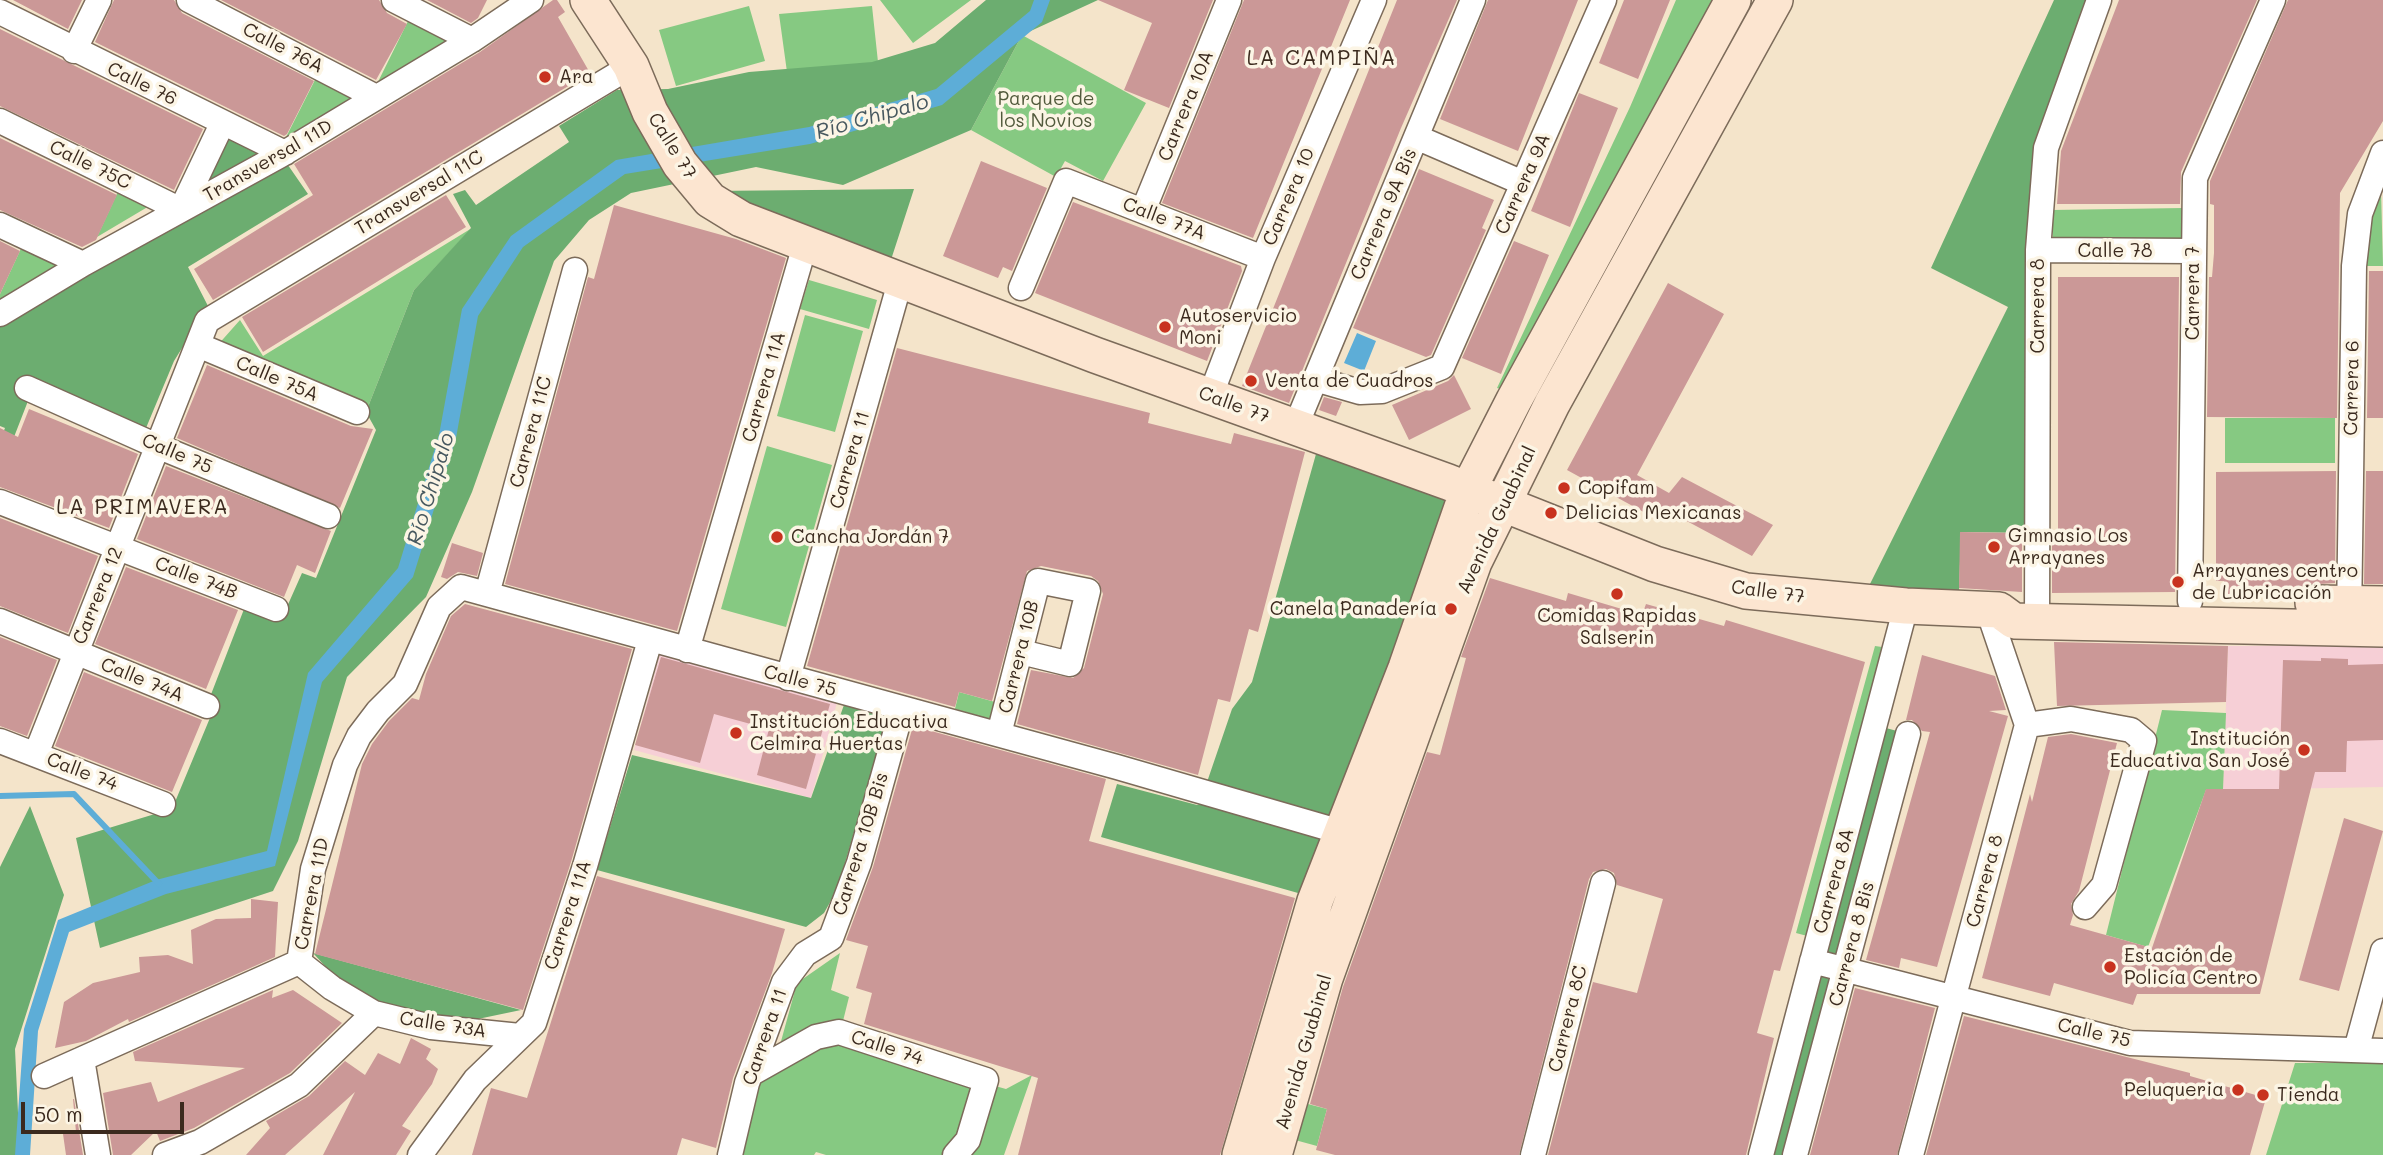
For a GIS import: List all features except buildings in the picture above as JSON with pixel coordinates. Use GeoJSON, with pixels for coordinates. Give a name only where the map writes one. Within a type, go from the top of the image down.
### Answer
{"type":"FeatureCollection","features":[{"type":"Feature","properties":{"kind":"main road","name":"Calle 77"},"geometry":{"type":"LineString","coordinates":[[588,0],[634,74],[665,141],[710,200],[741,219],[900,282],[1468,490],[1656,564],[1723,585],[1758,592],[1906,606],[1994,610],[2013,598],[2037,610],[2349,616],[2383,604]]}},
{"type":"Feature","properties":{"kind":"main road","name":"Avenida Guabinal"},"geometry":{"type":"LineString","coordinates":[[1263,1149],[1290,979],[1340,832],[1406,668],[1468,490],[1514,400],[1733,0]]}},
{"type":"Feature","properties":{"kind":"main road","name":"Avenida Guabinal"},"geometry":{"type":"LineString","coordinates":[[1263,1149],[1379,819],[1474,562],[1552,404],[1775,0]]}},
{"type":"Feature","properties":{"kind":"main road","name":"Calle 77"},"geometry":{"type":"LineString","coordinates":[[2037,610],[2190,601],[2349,616],[2383,629]]}},
{"type":"Feature","properties":{"kind":"street"},"geometry":{"type":"LineString","coordinates":[[74,51],[99,0]]}},
{"type":"Feature","properties":{"kind":"street","name":"Calle 76A"},"geometry":{"type":"LineString","coordinates":[[189,0],[376,97]]}},
{"type":"Feature","properties":{"kind":"street"},"geometry":{"type":"LineString","coordinates":[[394,0],[472,40]]}},
{"type":"Feature","properties":{"kind":"street","name":"Transversal 11D"},"geometry":{"type":"LineString","coordinates":[[0,314],[83,264],[285,153],[472,40],[531,0]]}},
{"type":"Feature","properties":{"kind":"street","name":"Carrera 10A"},"geometry":{"type":"LineString","coordinates":[[1143,211],[1229,0]]}},
{"type":"Feature","properties":{"kind":"street","name":"Carrera 10"},"geometry":{"type":"LineString","coordinates":[[1210,397],[1263,258],[1374,0]]}},
{"type":"Feature","properties":{"kind":"street","name":"Carrera 9A Bis"},"geometry":{"type":"LineString","coordinates":[[1295,428],[1473,0]]}},
{"type":"Feature","properties":{"kind":"street","name":"Carrera 9A"},"geometry":{"type":"LineString","coordinates":[[1315,379],[1360,392],[1382,391],[1442,368],[1604,0]]}},
{"type":"Feature","properties":{"kind":"street","name":"Carrera 8"},"geometry":{"type":"LineString","coordinates":[[2037,610],[2038,250],[2046,148],[2099,0]]}},
{"type":"Feature","properties":{"kind":"street","name":"Carrera 7"},"geometry":{"type":"LineString","coordinates":[[2190,601],[2195,178],[2273,0]]}},
{"type":"Feature","properties":{"kind":"street","name":"Calle 76"},"geometry":{"type":"LineString","coordinates":[[0,12],[74,51],[285,153]]}},
{"type":"Feature","properties":{"kind":"street","name":"Transversal 11C"},"geometry":{"type":"LineString","coordinates":[[207,321],[634,74]]}},
{"type":"Feature","properties":{"kind":"street","name":"Calle 75C"},"geometry":{"type":"LineString","coordinates":[[0,121],[181,210]]}},
{"type":"Feature","properties":{"kind":"street"},"geometry":{"type":"LineString","coordinates":[[181,210],[222,124]]}},
{"type":"Feature","properties":{"kind":"street"},"geometry":{"type":"LineString","coordinates":[[1416,137],[1524,183]]}},
{"type":"Feature","properties":{"kind":"street","name":"Carrera 6"},"geometry":{"type":"LineString","coordinates":[[2349,616],[2354,266],[2360,214],[2383,153]]}},
{"type":"Feature","properties":{"kind":"street","name":"Calle 77A"},"geometry":{"type":"LineString","coordinates":[[1021,288],[1066,181],[1263,258]]}},
{"type":"Feature","properties":{"kind":"street"},"geometry":{"type":"LineString","coordinates":[[0,225],[83,264]]}},
{"type":"Feature","properties":{"kind":"street","name":"Carrera 11A"},"geometry":{"type":"LineString","coordinates":[[687,650],[804,245]]}},
{"type":"Feature","properties":{"kind":"street","name":"Calle 78"},"geometry":{"type":"LineString","coordinates":[[2038,250],[2193,251]]}},
{"type":"Feature","properties":{"kind":"street","name":"Carrera 11C"},"geometry":{"type":"LineString","coordinates":[[486,594],[575,270]]}},
{"type":"Feature","properties":{"kind":"street","name":"Carrera 11"},"geometry":{"type":"LineString","coordinates":[[788,678],[900,282]]}},
{"type":"Feature","properties":{"kind":"street","name":"Carrera 12"},"geometry":{"type":"LineString","coordinates":[[36,754],[207,321]]}},
{"type":"Feature","properties":{"kind":"street","name":"Calle 75A"},"geometry":{"type":"LineString","coordinates":[[198,345],[356,412]]}},
{"type":"Feature","properties":{"kind":"street","name":"Calle 75"},"geometry":{"type":"LineString","coordinates":[[27,388],[158,446],[328,516]]}},
{"type":"Feature","properties":{"kind":"street","name":"Calle 74B"},"geometry":{"type":"LineString","coordinates":[[0,502],[276,609]]}},
{"type":"Feature","properties":{"kind":"street","name":"Carrera 10B"},"geometry":{"type":"LineString","coordinates":[[999,734],[1038,580],[1088,591],[1070,664],[1021,652]]}},
{"type":"Feature","properties":{"kind":"street","name":"Calle 75"},"geometry":{"type":"LineString","coordinates":[[461,587],[999,734],[1340,832]]}},
{"type":"Feature","properties":{"kind":"street","name":"Carrera 11D"},"geometry":{"type":"LineString","coordinates":[[44,1076],[299,962],[313,869],[345,765],[359,736],[378,711],[405,684],[439,607],[461,587]]}},
{"type":"Feature","properties":{"kind":"street","name":"Carrera 8A"},"geometry":{"type":"LineString","coordinates":[[1761,1155],[1906,606]]}},
{"type":"Feature","properties":{"kind":"street"},"geometry":{"type":"LineString","coordinates":[[1994,610],[2027,724],[2071,719],[2131,730],[2144,741],[2104,885],[2085,907]]}},
{"type":"Feature","properties":{"kind":"street","name":"Calle 74A"},"geometry":{"type":"LineString","coordinates":[[0,621],[207,706]]}},
{"type":"Feature","properties":{"kind":"street","name":"Carrera 11A"},"geometry":{"type":"LineString","coordinates":[[421,1155],[475,1080],[534,1023],[585,866],[650,640]]}},
{"type":"Feature","properties":{"kind":"street","name":"Carrera 10B Bis"},"geometry":{"type":"LineString","coordinates":[[831,938],[859,863],[902,709]]}},
{"type":"Feature","properties":{"kind":"street","name":"Carrera 8"},"geometry":{"type":"LineString","coordinates":[[1911,1155],[2027,724]]}},
{"type":"Feature","properties":{"kind":"street","name":"Carrera 8 Bis"},"geometry":{"type":"LineString","coordinates":[[1795,1155],[1908,734]]}},
{"type":"Feature","properties":{"kind":"street","name":"Calle 74"},"geometry":{"type":"LineString","coordinates":[[0,741],[163,804]]}},
{"type":"Feature","properties":{"kind":"street","name":"Carrera 8C"},"geometry":{"type":"LineString","coordinates":[[1533,1155],[1603,883]]}},
{"type":"Feature","properties":{"kind":"street","name":"Carrera 11"},"geometry":{"type":"LineString","coordinates":[[730,1155],[747,1083],[754,1072],[772,1012],[792,967],[804,954],[831,938]]}},
{"type":"Feature","properties":{"kind":"street"},"geometry":{"type":"LineString","coordinates":[[2356,1050],[2383,951]]}},
{"type":"Feature","properties":{"kind":"street","name":"Calle 75"},"geometry":{"type":"LineString","coordinates":[[1812,961],[2130,1043],[2383,1051]]}},
{"type":"Feature","properties":{"kind":"street","name":"Calle 73A"},"geometry":{"type":"LineString","coordinates":[[299,962],[332,988],[374,1013],[431,1027],[520,1036]]}},
{"type":"Feature","properties":{"kind":"street"},"geometry":{"type":"LineString","coordinates":[[165,1155],[200,1142],[299,1085],[374,1013]]}},
{"type":"Feature","properties":{"kind":"street","name":"Calle 74"},"geometry":{"type":"LineString","coordinates":[[754,1072],[816,1037],[839,1032],[986,1080],[968,1140],[955,1155]]}},
{"type":"Feature","properties":{"kind":"street"},"geometry":{"type":"LineString","coordinates":[[82,1059],[98,1155]]}},
{"type":"Feature","properties":{"kind":"shaded area","name":"Institución Educativa San José"},"geometry":{"type":"Polygon","coordinates":[[[2383,645],[2383,787],[2223,790],[2228,646],[2383,645]]]}},
{"type":"Feature","properties":{"kind":"shaded area"},"geometry":{"type":"Polygon","coordinates":[[[661,650],[838,699],[811,798],[634,750],[661,650]]]}},
{"type":"Feature","properties":{"kind":"green space"},"geometry":{"type":"Polygon","coordinates":[[[880,0],[971,0],[913,43],[880,0]]]}},
{"type":"Feature","properties":{"kind":"green space"},"geometry":{"type":"Polygon","coordinates":[[[986,0],[1098,0],[1022,35],[971,130],[843,185],[756,167],[631,193],[589,220],[554,261],[472,492],[426,597],[347,677],[298,841],[273,891],[100,948],[76,838],[168,810],[175,802],[217,701],[210,697],[246,604],[282,618],[302,573],[316,578],[376,430],[366,412],[414,290],[471,228],[453,194],[465,190],[476,205],[569,142],[559,126],[617,90],[668,89],[749,72],[872,62],[935,43],[986,0]]]}},
{"type":"Feature","properties":{"kind":"green space"},"geometry":{"type":"Polygon","coordinates":[[[1676,0],[1717,0],[1507,391],[1497,388],[1630,107],[1676,0]]]}},
{"type":"Feature","properties":{"kind":"green space"},"geometry":{"type":"Polygon","coordinates":[[[2054,0],[2092,0],[2037,144],[2028,533],[1961,532],[1959,591],[1868,588],[2008,307],[1931,268],[2054,0]]]}},
{"type":"Feature","properties":{"kind":"green space"},"geometry":{"type":"Polygon","coordinates":[[[749,6],[765,61],[676,86],[659,30],[749,6]]]}},
{"type":"Feature","properties":{"kind":"green space"},"geometry":{"type":"Polygon","coordinates":[[[872,6],[878,62],[787,72],[779,14],[872,6]]]}},
{"type":"Feature","properties":{"kind":"green space"},"geometry":{"type":"Polygon","coordinates":[[[410,17],[458,39],[374,90],[410,17]]]}},
{"type":"Feature","properties":{"kind":"green space","name":"Parque de los Novios"},"geometry":{"type":"Polygon","coordinates":[[[1022,35],[1146,103],[1103,181],[1065,161],[1056,177],[971,130],[1022,35]]]}},
{"type":"Feature","properties":{"kind":"green space"},"geometry":{"type":"Polygon","coordinates":[[[318,74],[366,97],[281,147],[318,74]]]}},
{"type":"Feature","properties":{"kind":"green space"},"geometry":{"type":"Polygon","coordinates":[[[222,124],[281,155],[308,194],[188,267],[208,306],[174,361],[146,428],[35,383],[0,473],[0,440],[5,428],[0,426],[0,316],[181,210],[222,124]]]}},
{"type":"Feature","properties":{"kind":"green space"},"geometry":{"type":"Polygon","coordinates":[[[121,185],[156,202],[97,237],[121,185]]]}},
{"type":"Feature","properties":{"kind":"green space"},"geometry":{"type":"Polygon","coordinates":[[[914,189],[888,269],[710,191],[914,189]]]}},
{"type":"Feature","properties":{"kind":"green space"},"geometry":{"type":"Polygon","coordinates":[[[2381,189],[2383,266],[2366,266],[2367,223],[2381,189]]]}},
{"type":"Feature","properties":{"kind":"green space"},"geometry":{"type":"Polygon","coordinates":[[[2183,208],[2184,241],[2053,244],[2052,210],[2183,208]]]}},
{"type":"Feature","properties":{"kind":"green space"},"geometry":{"type":"Polygon","coordinates":[[[472,228],[414,290],[366,412],[216,347],[240,320],[263,356],[472,228]]]}},
{"type":"Feature","properties":{"kind":"green space"},"geometry":{"type":"Polygon","coordinates":[[[24,242],[72,264],[0,309],[0,294],[24,242]]]}},
{"type":"Feature","properties":{"kind":"green space"},"geometry":{"type":"Polygon","coordinates":[[[809,280],[877,300],[869,329],[800,309],[809,280]]]}},
{"type":"Feature","properties":{"kind":"green space"},"geometry":{"type":"Polygon","coordinates":[[[805,315],[863,331],[835,432],[777,416],[805,315]]]}},
{"type":"Feature","properties":{"kind":"green space"},"geometry":{"type":"Polygon","coordinates":[[[2225,418],[2335,418],[2335,463],[2225,463],[2225,418]]]}},
{"type":"Feature","properties":{"kind":"green space","name":"Cancha Jordán 7"},"geometry":{"type":"Polygon","coordinates":[[[767,446],[832,465],[786,627],[721,609],[767,446]]]}},
{"type":"Feature","properties":{"kind":"green space"},"geometry":{"type":"Polygon","coordinates":[[[1316,454],[1446,500],[1333,826],[1206,785],[1232,709],[1252,682],[1316,454]]]}},
{"type":"Feature","properties":{"kind":"green space"},"geometry":{"type":"Polygon","coordinates":[[[1875,646],[1889,648],[1811,937],[1796,933],[1875,646]]]}},
{"type":"Feature","properties":{"kind":"green space"},"geometry":{"type":"Polygon","coordinates":[[[959,692],[995,702],[990,719],[955,709],[959,692]]]}},
{"type":"Feature","properties":{"kind":"green space"},"geometry":{"type":"Polygon","coordinates":[[[845,702],[890,711],[837,890],[824,913],[806,927],[597,870],[632,755],[811,798],[845,702]]]}},
{"type":"Feature","properties":{"kind":"green space"},"geometry":{"type":"Polygon","coordinates":[[[2162,710],[2226,713],[2223,790],[2206,790],[2148,947],[2106,935],[2162,710]]]}},
{"type":"Feature","properties":{"kind":"green space"},"geometry":{"type":"Polygon","coordinates":[[[1875,725],[1908,734],[1795,1155],[1761,1155],[1875,725]]]}},
{"type":"Feature","properties":{"kind":"green space"},"geometry":{"type":"Polygon","coordinates":[[[1117,784],[1197,805],[1215,800],[1326,833],[1305,895],[1101,837],[1117,784]]]}},
{"type":"Feature","properties":{"kind":"green space"},"geometry":{"type":"Polygon","coordinates":[[[30,806],[64,895],[15,1049],[20,1155],[0,1155],[0,867],[30,806]]]}},
{"type":"Feature","properties":{"kind":"green space"},"geometry":{"type":"Polygon","coordinates":[[[313,953],[521,1010],[473,1020],[432,1017],[381,1002],[337,979],[313,953]]]}},
{"type":"Feature","properties":{"kind":"green space"},"geometry":{"type":"Polygon","coordinates":[[[840,953],[831,990],[849,997],[842,1025],[780,1045],[797,983],[840,953]]]}},
{"type":"Feature","properties":{"kind":"green space"},"geometry":{"type":"Polygon","coordinates":[[[837,1037],[982,1082],[964,1136],[945,1155],[826,1155],[816,1152],[814,1155],[738,1155],[756,1074],[837,1037]]]}},
{"type":"Feature","properties":{"kind":"green space"},"geometry":{"type":"Polygon","coordinates":[[[2295,1063],[2383,1063],[2383,1155],[2266,1155],[2295,1063]]]}},
{"type":"Feature","properties":{"kind":"green space"},"geometry":{"type":"Polygon","coordinates":[[[1032,1075],[1004,1155],[957,1155],[988,1084],[1006,1089],[1032,1075]]]}},
{"type":"Feature","properties":{"kind":"green space"},"geometry":{"type":"Polygon","coordinates":[[[1304,1103],[1327,1109],[1317,1146],[1295,1140],[1304,1103]]]}},
{"type":"Feature","properties":{"kind":"water","name":"Río Chipalo"},"geometry":{"type":"Polygon","coordinates":[[[1034,0],[1050,0],[1042,22],[942,105],[810,144],[625,174],[523,247],[478,316],[456,438],[413,577],[322,682],[275,866],[166,894],[69,932],[38,1031],[30,1155],[15,1155],[24,1029],[58,920],[156,880],[267,851],[308,673],[398,568],[439,435],[462,309],[511,236],[616,160],[809,127],[936,89],[1030,11],[1034,0]]]}},
{"type":"Feature","properties":{"kind":"water"},"geometry":{"type":"Polygon","coordinates":[[[1357,333],[1376,341],[1364,371],[1344,363],[1357,333]]]}},
{"type":"Feature","properties":{"kind":"waterway"},"geometry":{"type":"LineString","coordinates":[[0,796],[74,794],[159,884]]}},
{"type":"Feature","properties":{"kind":"place","name":"Ara"},"geometry":{"type":"Point","coordinates":[545,77]}},
{"type":"Feature","properties":{"kind":"place","name":"Autoservicio Moni"},"geometry":{"type":"Point","coordinates":[1165,327]}},
{"type":"Feature","properties":{"kind":"place","name":"Venta de Cuadros"},"geometry":{"type":"Point","coordinates":[1251,381]}},
{"type":"Feature","properties":{"kind":"place","name":"Copifam"},"geometry":{"type":"Point","coordinates":[1564,488]}},
{"type":"Feature","properties":{"kind":"place","name":"Delicias Mexicanas"},"geometry":{"type":"Point","coordinates":[1551,513]}},
{"type":"Feature","properties":{"kind":"place","name":"Cancha Jordán 7"},"geometry":{"type":"Point","coordinates":[777,537]}},
{"type":"Feature","properties":{"kind":"place","name":"Gimnasio Los Arrayanes"},"geometry":{"type":"Point","coordinates":[1994,547]}},
{"type":"Feature","properties":{"kind":"place","name":"Arrayanes centro de Lubricación"},"geometry":{"type":"Point","coordinates":[2178,582]}},
{"type":"Feature","properties":{"kind":"place","name":"Comidas Rapidas Salserin"},"geometry":{"type":"Point","coordinates":[1617,594]}},
{"type":"Feature","properties":{"kind":"place","name":"Canela Panadería"},"geometry":{"type":"Point","coordinates":[1451,609]}},
{"type":"Feature","properties":{"kind":"place","name":"Institución Educativa Celmira Huertas"},"geometry":{"type":"Point","coordinates":[736,733]}},
{"type":"Feature","properties":{"kind":"place","name":"Institución Educativa San José"},"geometry":{"type":"Point","coordinates":[2304,750]}},
{"type":"Feature","properties":{"kind":"place","name":"Estación de Policía Centro"},"geometry":{"type":"Point","coordinates":[2110,967]}},
{"type":"Feature","properties":{"kind":"place","name":"Peluqueria"},"geometry":{"type":"Point","coordinates":[2238,1090]}},
{"type":"Feature","properties":{"kind":"place","name":"Tienda"},"geometry":{"type":"Point","coordinates":[2263,1095]}},
{"type":"Feature","properties":{"kind":"district","name":"LA CAMPIÑA"},"geometry":{"type":"Point","coordinates":[1322,59]}},
{"type":"Feature","properties":{"kind":"district","name":"LA PRIMAVERA"},"geometry":{"type":"Point","coordinates":[143,508]}}]}
